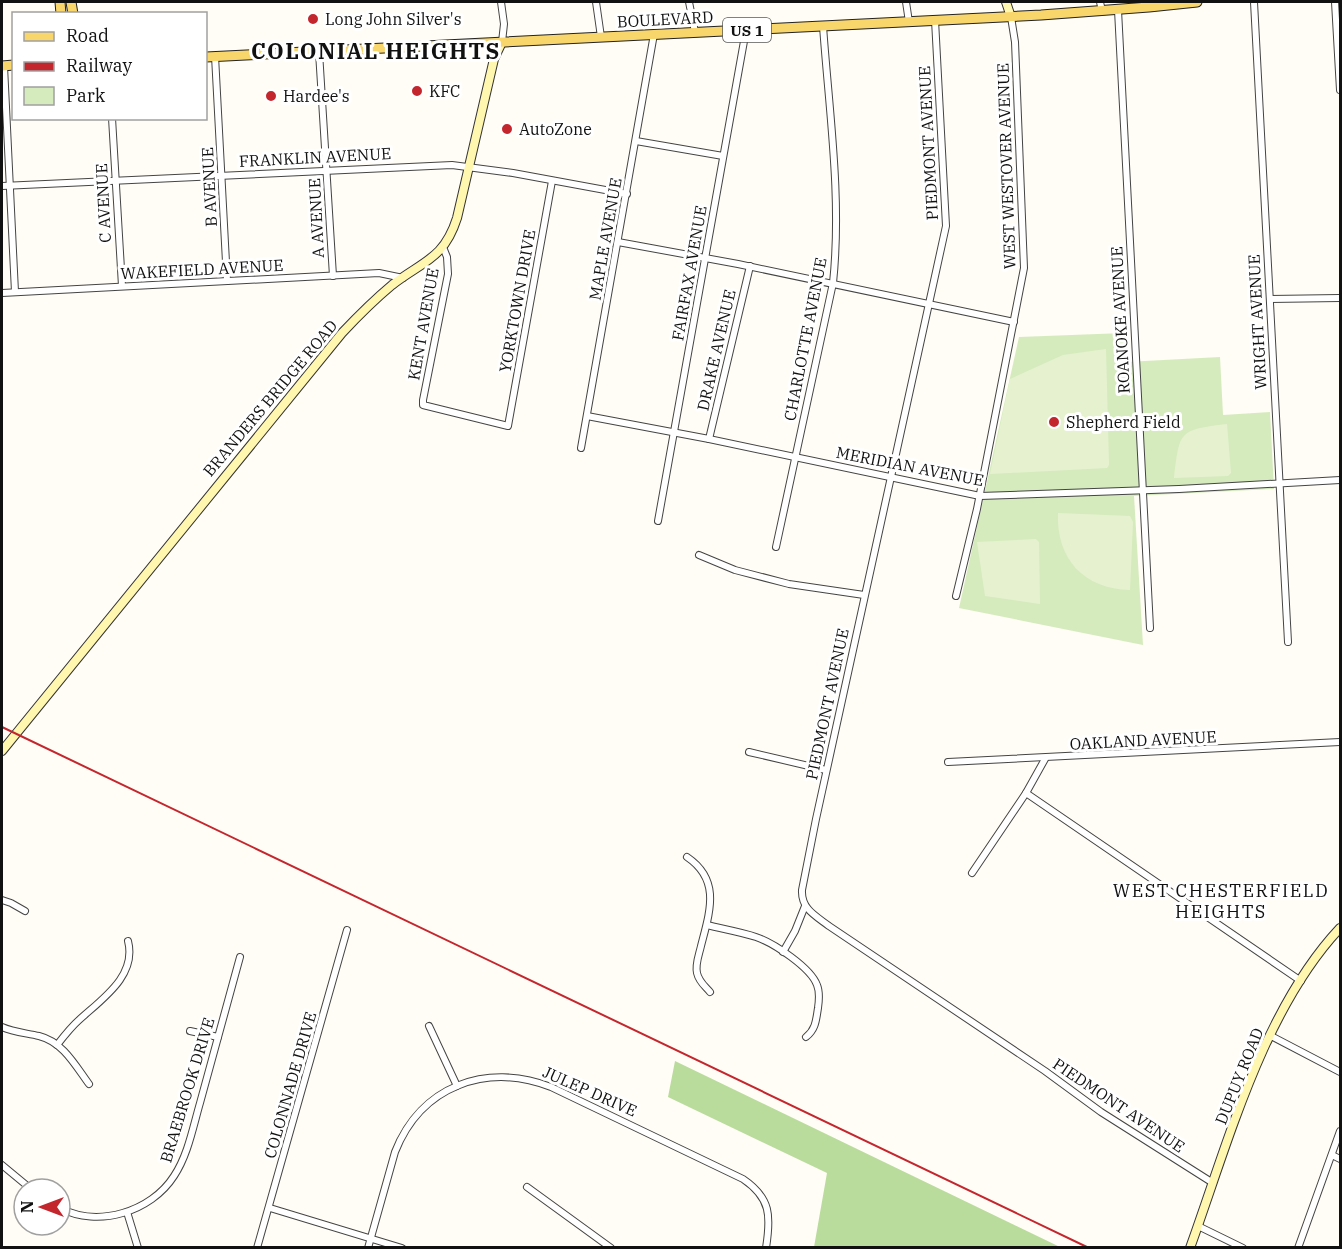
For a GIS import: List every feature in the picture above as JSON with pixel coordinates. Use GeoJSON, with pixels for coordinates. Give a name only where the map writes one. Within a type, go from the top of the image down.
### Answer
{"type":"FeatureCollection","features":[{"type":"Feature","properties":{"kind":"main road","name":"BOULEVARD"},"geometry":{"type":"LineString","coordinates":[[210,57],[935,21],[1011,16],[1101,6],[1118,10],[1196,2]]}},
{"type":"Feature","properties":{"kind":"street"},"geometry":{"type":"LineString","coordinates":[[501,2],[504,24],[502,42]]}},
{"type":"Feature","properties":{"kind":"street"},"geometry":{"type":"LineString","coordinates":[[596,2],[601,38]]}},
{"type":"Feature","properties":{"kind":"street"},"geometry":{"type":"LineString","coordinates":[[689,2],[695,32]]}},
{"type":"Feature","properties":{"kind":"street"},"geometry":{"type":"LineString","coordinates":[[906,2],[909,22]]}},
{"type":"Feature","properties":{"kind":"street"},"geometry":{"type":"LineString","coordinates":[[1006,2],[1011,16]]}},
{"type":"Feature","properties":{"kind":"street","name":"WRIGHT AVENUE"},"geometry":{"type":"LineString","coordinates":[[1254,2],[1288,642]]}},
{"type":"Feature","properties":{"kind":"street"},"geometry":{"type":"LineString","coordinates":[[1335,2],[1341,90]]}},
{"type":"Feature","properties":{"kind":"street","name":"ROANOKE AVENUE"},"geometry":{"type":"LineString","coordinates":[[1118,10],[1150,628]]}},
{"type":"Feature","properties":{"kind":"street","name":"WEST WESTOVER AVENUE"},"geometry":{"type":"LineString","coordinates":[[957,596],[980,496],[1025,259],[1015,42],[1011,16]]}},
{"type":"Feature","properties":{"kind":"street","name":"PIEDMONT AVENUE"},"geometry":{"type":"LineString","coordinates":[[935,21],[946,225],[826,770],[802,890],[805,906],[829,926],[1101,1112],[1213,1183]]}},
{"type":"Feature","properties":{"kind":"street","name":"CHARLOTTE AVENUE"},"geometry":{"type":"LineString","coordinates":[[776,548],[833,283],[837,246],[823,26]]}},
{"type":"Feature","properties":{"kind":"street","name":"FAIRFAX AVENUE"},"geometry":{"type":"LineString","coordinates":[[658,521],[746,30]]}},
{"type":"Feature","properties":{"kind":"street","name":"MAPLE AVENUE"},"geometry":{"type":"LineString","coordinates":[[581,448],[654,34]]}},
{"type":"Feature","properties":{"kind":"street","name":"BRANDERS BRIDGE ROAD"},"geometry":{"type":"LineString","coordinates":[[2,750],[357,316],[379,296],[432,258],[443,247],[450,237],[457,218],[494,59],[502,42]]}},
{"type":"Feature","properties":{"kind":"street","name":"A AVENUE"},"geometry":{"type":"LineString","coordinates":[[319,52],[333,276]]}},
{"type":"Feature","properties":{"kind":"street","name":"B AVENUE"},"geometry":{"type":"LineString","coordinates":[[210,57],[222,175],[227,281]]}},
{"type":"Feature","properties":{"kind":"street"},"geometry":{"type":"LineString","coordinates":[[6,66],[5,186],[15,292]]}},
{"type":"Feature","properties":{"kind":"street","name":"C AVENUE"},"geometry":{"type":"LineString","coordinates":[[112,120],[122,286]]}},
{"type":"Feature","properties":{"kind":"street"},"geometry":{"type":"LineString","coordinates":[[636,141],[723,156]]}},
{"type":"Feature","properties":{"kind":"street","name":"FRANKLIN AVENUE"},"geometry":{"type":"LineString","coordinates":[[5,186],[441,165],[469,166],[627,194]]}},
{"type":"Feature","properties":{"kind":"street","name":"YORKTOWN DRIVE"},"geometry":{"type":"LineString","coordinates":[[423,405],[508,426],[552,181]]}},
{"type":"Feature","properties":{"kind":"street"},"geometry":{"type":"LineString","coordinates":[[618,242],[750,266],[1014,322]]}},
{"type":"Feature","properties":{"kind":"street","name":"KENT AVENUE"},"geometry":{"type":"LineString","coordinates":[[423,405],[448,274],[443,247]]}},
{"type":"Feature","properties":{"kind":"street","name":"DRAKE AVENUE"},"geometry":{"type":"LineString","coordinates":[[709,439],[750,266]]}},
{"type":"Feature","properties":{"kind":"street","name":"WAKEFIELD AVENUE"},"geometry":{"type":"LineString","coordinates":[[2,292],[387,274],[403,278]]}},
{"type":"Feature","properties":{"kind":"street"},"geometry":{"type":"LineString","coordinates":[[1270,298],[1341,298]]}},
{"type":"Feature","properties":{"kind":"street","name":"MERIDIAN AVENUE"},"geometry":{"type":"LineString","coordinates":[[587,416],[980,496],[1341,480]]}},
{"type":"Feature","properties":{"kind":"street"},"geometry":{"type":"LineString","coordinates":[[699,555],[735,570],[789,584],[864,595]]}},
{"type":"Feature","properties":{"kind":"street","name":"OAKLAND AVENUE"},"geometry":{"type":"LineString","coordinates":[[948,762],[1046,759],[1341,742]]}},
{"type":"Feature","properties":{"kind":"street"},"geometry":{"type":"LineString","coordinates":[[749,752],[826,770]]}},
{"type":"Feature","properties":{"kind":"street"},"geometry":{"type":"LineString","coordinates":[[972,873],[1046,759]]}},
{"type":"Feature","properties":{"kind":"street"},"geometry":{"type":"LineString","coordinates":[[1026,793],[1301,981]]}},
{"type":"Feature","properties":{"kind":"street"},"geometry":{"type":"LineString","coordinates":[[687,857],[703,871],[710,883],[707,925],[696,966],[699,981],[710,992]]}},
{"type":"Feature","properties":{"kind":"street"},"geometry":{"type":"LineString","coordinates":[[2,900],[25,910]]}},
{"type":"Feature","properties":{"kind":"street"},"geometry":{"type":"LineString","coordinates":[[783,952],[805,906]]}},
{"type":"Feature","properties":{"kind":"street"},"geometry":{"type":"LineString","coordinates":[[707,925],[756,937],[783,952],[808,971],[818,987],[819,1004],[815,1026],[812,1033],[806,1037]]}},
{"type":"Feature","properties":{"kind":"street","name":"DUPUY ROAD"},"geometry":{"type":"LineString","coordinates":[[1190,1248],[1251,1078],[1301,981],[1320,952],[1341,928]]}},
{"type":"Feature","properties":{"kind":"street","name":"COLONNADE DRIVE"},"geometry":{"type":"LineString","coordinates":[[258,1248],[347,930]]}},
{"type":"Feature","properties":{"kind":"street"},"geometry":{"type":"LineString","coordinates":[[57,1045],[71,1028],[107,995],[126,972],[130,959],[128,940]]}},
{"type":"Feature","properties":{"kind":"street","name":"BRAEBROOK DRIVE"},"geometry":{"type":"LineString","coordinates":[[72,1212],[86,1216],[110,1216],[127,1212],[138,1208],[170,1182],[179,1168],[189,1140],[240,957]]}},
{"type":"Feature","properties":{"kind":"street"},"geometry":{"type":"LineString","coordinates":[[429,1026],[457,1086]]}},
{"type":"Feature","properties":{"kind":"street"},"geometry":{"type":"LineString","coordinates":[[2,1027],[40,1036],[57,1045],[64,1050],[89,1084]]}},
{"type":"Feature","properties":{"kind":"street"},"geometry":{"type":"LineString","coordinates":[[190,1031],[218,1037]]}},
{"type":"Feature","properties":{"kind":"street"},"geometry":{"type":"LineString","coordinates":[[1271,1036],[1341,1072]]}},
{"type":"Feature","properties":{"kind":"street","name":"JULEP DRIVE"},"geometry":{"type":"LineString","coordinates":[[369,1248],[400,1141],[409,1126],[428,1104],[457,1086],[472,1080],[494,1076],[519,1077],[537,1081],[743,1179],[759,1192],[767,1205],[769,1227],[766,1248]]}},
{"type":"Feature","properties":{"kind":"street"},"geometry":{"type":"LineString","coordinates":[[1298,1248],[1341,1131]]}},
{"type":"Feature","properties":{"kind":"street"},"geometry":{"type":"LineString","coordinates":[[1332,1155],[1341,1159]]}},
{"type":"Feature","properties":{"kind":"street"},"geometry":{"type":"LineString","coordinates":[[2,1166],[16,1177]]}},
{"type":"Feature","properties":{"kind":"street"},"geometry":{"type":"LineString","coordinates":[[527,1187],[611,1248]]}},
{"type":"Feature","properties":{"kind":"street"},"geometry":{"type":"LineString","coordinates":[[270,1208],[402,1248]]}},
{"type":"Feature","properties":{"kind":"street"},"geometry":{"type":"LineString","coordinates":[[127,1212],[138,1248]]}},
{"type":"Feature","properties":{"kind":"street"},"geometry":{"type":"LineString","coordinates":[[1198,1226],[1243,1248]]}},
{"type":"Feature","properties":{"kind":"green space"},"geometry":{"type":"Polygon","coordinates":[[[1124,333],[1126,362],[1220,357],[1223,415],[1270,412],[1274,489],[1134,496],[1143,645],[959,608],[1019,337],[1124,333]]]}},
{"type":"Feature","properties":{"kind":"green space","name":"Shepherd Field"},"geometry":{"type":"Polygon","coordinates":[[[1106,349],[1109,465],[1107,468],[990,474],[1010,379],[1063,355],[1106,349]]]}},
{"type":"Feature","properties":{"kind":"green space"},"geometry":{"type":"Polygon","coordinates":[[[1227,424],[1231,473],[1228,476],[1174,478],[1180,442],[1184,436],[1199,428],[1227,424]]]}},
{"type":"Feature","properties":{"kind":"green space"},"geometry":{"type":"Polygon","coordinates":[[[1058,513],[1130,516],[1133,522],[1130,590],[1099,584],[1076,568],[1062,544],[1058,513]]]}},
{"type":"Feature","properties":{"kind":"green space"},"geometry":{"type":"Polygon","coordinates":[[[1036,539],[1039,542],[1040,604],[985,596],[977,542],[1036,539]]]}},
{"type":"Feature","properties":{"kind":"green space"},"geometry":{"type":"Polygon","coordinates":[[[675,1061],[1060,1247],[814,1247],[827,1173],[668,1097],[675,1061]]]}},
{"type":"Feature","properties":{"kind":"railway"},"geometry":{"type":"LineString","coordinates":[[2,727],[1089,1248]]}},
{"type":"Feature","properties":{"kind":"place","name":"Long John Silver's"},"geometry":{"type":"Point","coordinates":[313,19]}},
{"type":"Feature","properties":{"kind":"place","name":"KFC"},"geometry":{"type":"Point","coordinates":[417,91]}},
{"type":"Feature","properties":{"kind":"place","name":"Hardee's"},"geometry":{"type":"Point","coordinates":[271,96]}},
{"type":"Feature","properties":{"kind":"place","name":"AutoZone"},"geometry":{"type":"Point","coordinates":[507,129]}},
{"type":"Feature","properties":{"kind":"place","name":"Shepherd Field"},"geometry":{"type":"Point","coordinates":[1054,422]}},
{"type":"Feature","properties":{"kind":"district","name":"COLONIAL HEIGHTS"},"geometry":{"type":"Point","coordinates":[376,50]}},
{"type":"Feature","properties":{"kind":"district","name":"WEST CHESTERFIELD HEIGHTS"},"geometry":{"type":"Point","coordinates":[1221,900]}}]}
